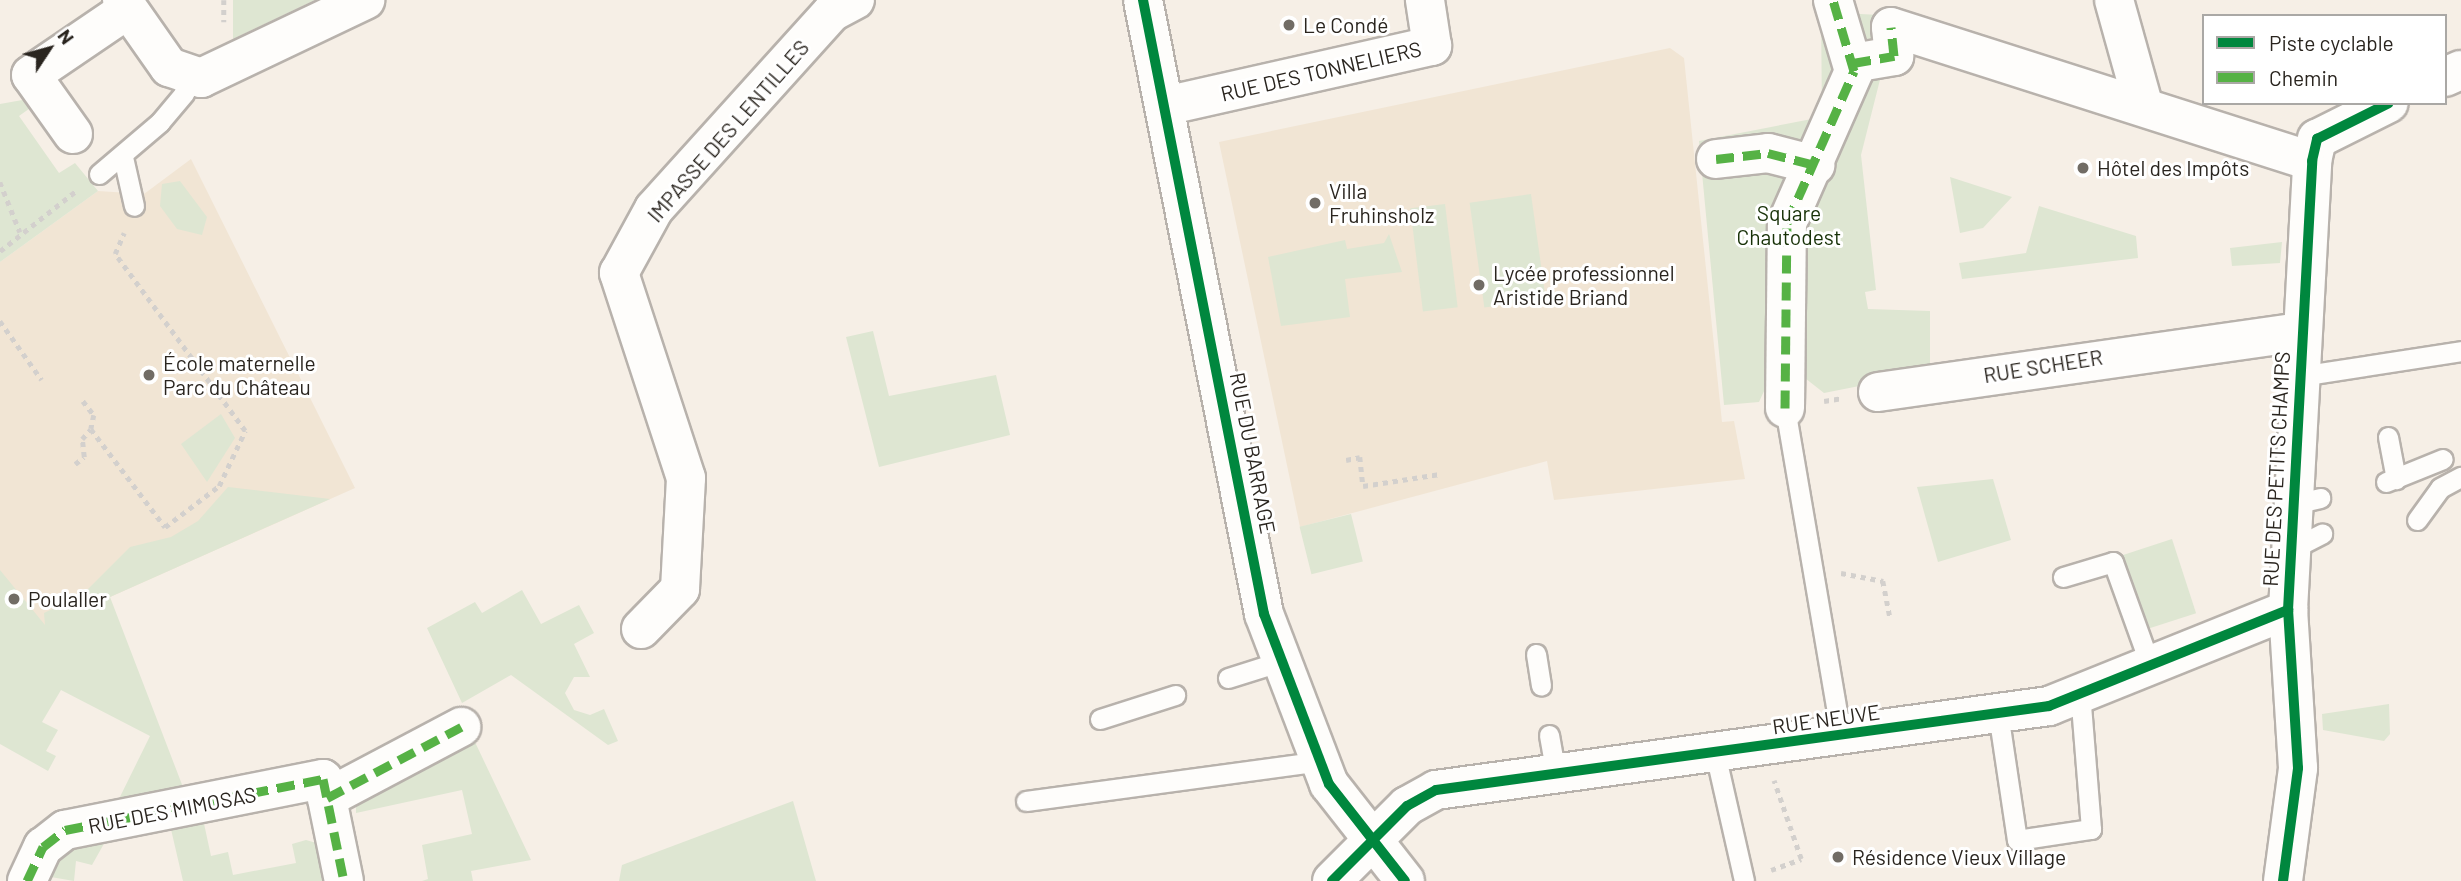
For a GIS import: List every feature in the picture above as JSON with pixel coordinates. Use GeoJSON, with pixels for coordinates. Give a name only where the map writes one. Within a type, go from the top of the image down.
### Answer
{"type":"FeatureCollection","features":[{"type":"Feature","properties":{"kind":"street"},"geometry":{"type":"LineString","coordinates":[[73,134],[31,75],[125,5],[169,67],[201,78],[250,59],[365,0]]}},
{"type":"Feature","properties":{"kind":"street","name":"IMPASSE DES LENTILLES"},"geometry":{"type":"LineString","coordinates":[[641,629],[680,589],[686,478],[619,273],[654,209],[832,12],[855,0]]}},
{"type":"Feature","properties":{"kind":"street","name":"RUE DU BARRAGE"},"geometry":{"type":"LineString","coordinates":[[1143,0],[1264,614],[1320,761],[1369,841],[1405,881]]}},
{"type":"Feature","properties":{"kind":"street","name":"RUE DES TONNELIERS"},"geometry":{"type":"LineString","coordinates":[[1165,106],[1432,46],[1425,0]]}},
{"type":"Feature","properties":{"kind":"street"},"geometry":{"type":"LineString","coordinates":[[1785,408],[1787,223],[1844,105],[1853,63],[1833,0]]}},
{"type":"Feature","properties":{"kind":"street"},"geometry":{"type":"LineString","coordinates":[[2114,0],[2143,104]]}},
{"type":"Feature","properties":{"kind":"street"},"geometry":{"type":"LineString","coordinates":[[1853,63],[1894,55],[1891,27],[2143,104],[2312,160]]}},
{"type":"Feature","properties":{"kind":"street","name":"RUE DES PETITS CHAMPS"},"geometry":{"type":"LineString","coordinates":[[2283,881],[2298,768],[2288,610],[2307,541],[2300,376],[2312,160],[2317,139],[2385,105]]}},
{"type":"Feature","properties":{"kind":"street"},"geometry":{"type":"LineString","coordinates":[[1716,159],[1768,153],[1815,164]]}},
{"type":"Feature","properties":{"kind":"street","name":"RUE SCHEER"},"geometry":{"type":"LineString","coordinates":[[1878,391],[2302,332]]}},
{"type":"Feature","properties":{"kind":"street","name":"RUE NEUVE"},"geometry":{"type":"LineString","coordinates":[[1369,841],[1407,806],[1436,790],[1841,737],[1998,713],[2080,694],[2288,610]]}},
{"type":"Feature","properties":{"kind":"street"},"geometry":{"type":"LineString","coordinates":[[344,881],[327,798],[461,727]]}},
{"type":"Feature","properties":{"kind":"street","name":"RUE DES MIMOSAS"},"geometry":{"type":"LineString","coordinates":[[27,881],[43,848],[65,830],[323,779],[327,798]]}},
{"type":"Feature","properties":{"kind":"street"},"geometry":{"type":"LineString","coordinates":[[1332,881],[1369,841]]}},
{"type":"Feature","properties":{"kind":"lane"},"geometry":{"type":"LineString","coordinates":[[99,174],[123,157],[184,93],[187,74]]}},
{"type":"Feature","properties":{"kind":"lane"},"geometry":{"type":"LineString","coordinates":[[123,157],[134,206]]}},
{"type":"Feature","properties":{"kind":"lane"},"geometry":{"type":"LineString","coordinates":[[2300,376],[2461,351]]}},
{"type":"Feature","properties":{"kind":"lane"},"geometry":{"type":"LineString","coordinates":[[1785,408],[1841,737]]}},
{"type":"Feature","properties":{"kind":"lane"},"geometry":{"type":"LineString","coordinates":[[2388,438],[2391,480],[2443,459]]}},
{"type":"Feature","properties":{"kind":"lane"},"geometry":{"type":"LineString","coordinates":[[2417,520],[2440,488],[2461,477]]}},
{"type":"Feature","properties":{"kind":"lane"},"geometry":{"type":"LineString","coordinates":[[2063,577],[2113,562],[2150,665]]}},
{"type":"Feature","properties":{"kind":"lane"},"geometry":{"type":"LineString","coordinates":[[1536,654],[1541,686]]}},
{"type":"Feature","properties":{"kind":"lane"},"geometry":{"type":"LineString","coordinates":[[1228,678],[1282,661]]}},
{"type":"Feature","properties":{"kind":"lane"},"geometry":{"type":"LineString","coordinates":[[1998,713],[2017,840],[2091,829],[2080,694]]}},
{"type":"Feature","properties":{"kind":"lane"},"geometry":{"type":"LineString","coordinates":[[1100,719],[1175,695]]}},
{"type":"Feature","properties":{"kind":"lane"},"geometry":{"type":"LineString","coordinates":[[1549,736],[1556,774]]}},
{"type":"Feature","properties":{"kind":"lane"},"geometry":{"type":"LineString","coordinates":[[1715,754],[1744,881]]}},
{"type":"Feature","properties":{"kind":"lane"},"geometry":{"type":"LineString","coordinates":[[1026,801],[1320,761]]}},
{"type":"Feature","properties":{"kind":"path"},"geometry":{"type":"LineString","coordinates":[[0,251],[20,232],[99,174]]}},
{"type":"Feature","properties":{"kind":"path"},"geometry":{"type":"LineString","coordinates":[[0,181],[20,232]]}},
{"type":"Feature","properties":{"kind":"path"},"geometry":{"type":"LineString","coordinates":[[91,429],[164,527],[219,486],[245,431],[115,254],[134,206]]}},
{"type":"Feature","properties":{"kind":"path"},"geometry":{"type":"LineString","coordinates":[[0,321],[42,380]]}},
{"type":"Feature","properties":{"kind":"path"},"geometry":{"type":"LineString","coordinates":[[1785,408],[1878,391]]}},
{"type":"Feature","properties":{"kind":"path"},"geometry":{"type":"LineString","coordinates":[[75,464],[84,457],[82,439],[91,429],[94,415],[83,401]]}},
{"type":"Feature","properties":{"kind":"path"},"geometry":{"type":"LineString","coordinates":[[1346,460],[1360,457],[1363,485],[1440,474]]}},
{"type":"Feature","properties":{"kind":"path"},"geometry":{"type":"LineString","coordinates":[[1812,567],[1883,581],[1890,617]]}},
{"type":"Feature","properties":{"kind":"path"},"geometry":{"type":"LineString","coordinates":[[1744,881],[1801,859],[1763,747]]}},
{"type":"Feature","properties":{"kind":"shaded area","name":"Lycée professionnel Aristide Briand"},"geometry":{"type":"Polygon","coordinates":[[[1670,48],[1684,58],[1722,422],[1734,421],[1745,479],[1554,500],[1547,461],[1300,527],[1219,142],[1670,48]]]}},
{"type":"Feature","properties":{"kind":"shaded area","name":"École maternelle Parc du Château"},"geometry":{"type":"Polygon","coordinates":[[[191,159],[355,488],[0,646],[0,262],[98,191],[144,194],[191,159]]]}},
{"type":"Feature","properties":{"kind":"green space"},"geometry":{"type":"Polygon","coordinates":[[[233,0],[315,0],[233,39],[233,0]]]}},
{"type":"Feature","properties":{"kind":"green space","name":"Square Chautodest"},"geometry":{"type":"Polygon","coordinates":[[[1821,12],[1880,15],[1887,52],[1861,155],[1876,290],[1865,292],[1868,309],[1930,311],[1930,372],[1824,393],[1796,371],[1770,378],[1759,402],[1724,405],[1699,141],[1822,117],[1821,12]]]}},
{"type":"Feature","properties":{"kind":"green space"},"geometry":{"type":"Polygon","coordinates":[[[28,99],[33,106],[19,116],[59,173],[75,163],[98,191],[0,262],[0,104],[28,99]]]}},
{"type":"Feature","properties":{"kind":"green space"},"geometry":{"type":"Polygon","coordinates":[[[1950,177],[2012,197],[1983,228],[1960,233],[1950,177]]]}},
{"type":"Feature","properties":{"kind":"green space"},"geometry":{"type":"Polygon","coordinates":[[[180,181],[207,217],[202,235],[177,229],[160,206],[162,184],[180,181]]]}},
{"type":"Feature","properties":{"kind":"green space"},"geometry":{"type":"Polygon","coordinates":[[[1531,194],[1546,299],[1484,308],[1470,203],[1531,194]]]}},
{"type":"Feature","properties":{"kind":"green space"},"geometry":{"type":"Polygon","coordinates":[[[1445,204],[1458,307],[1423,311],[1410,208],[1445,204]]]}},
{"type":"Feature","properties":{"kind":"green space"},"geometry":{"type":"Polygon","coordinates":[[[2039,206],[2136,236],[2138,258],[1962,279],[1959,263],[2026,253],[2039,206]]]}},
{"type":"Feature","properties":{"kind":"green space"},"geometry":{"type":"Polygon","coordinates":[[[1389,234],[1402,272],[1345,279],[1350,317],[1281,326],[1268,257],[1345,240],[1347,249],[1384,243],[1389,234]]]}},
{"type":"Feature","properties":{"kind":"green space"},"geometry":{"type":"Polygon","coordinates":[[[2282,242],[2280,263],[2232,266],[2230,248],[2282,242]]]}},
{"type":"Feature","properties":{"kind":"green space"},"geometry":{"type":"Polygon","coordinates":[[[873,331],[889,396],[996,375],[1010,435],[879,467],[846,337],[873,331]]]}},
{"type":"Feature","properties":{"kind":"green space"},"geometry":{"type":"Polygon","coordinates":[[[221,414],[235,438],[207,482],[181,444],[221,414]]]}},
{"type":"Feature","properties":{"kind":"green space"},"geometry":{"type":"Polygon","coordinates":[[[1993,479],[2011,540],[1938,562],[1917,487],[1993,479]]]}},
{"type":"Feature","properties":{"kind":"green space"},"geometry":{"type":"Polygon","coordinates":[[[228,487],[330,499],[110,597],[186,795],[115,807],[150,736],[61,690],[42,722],[58,730],[46,751],[56,756],[48,771],[0,744],[0,570],[45,625],[44,613],[82,595],[130,547],[171,537],[198,521],[228,487]]]}},
{"type":"Feature","properties":{"kind":"green space"},"geometry":{"type":"Polygon","coordinates":[[[1351,514],[1363,562],[1311,574],[1300,527],[1351,514]]]}},
{"type":"Feature","properties":{"kind":"green space"},"geometry":{"type":"Polygon","coordinates":[[[2172,539],[2196,613],[2146,630],[2122,555],[2172,539]]]}},
{"type":"Feature","properties":{"kind":"green space"},"geometry":{"type":"Polygon","coordinates":[[[522,590],[541,624],[579,605],[594,633],[574,644],[590,677],[574,677],[565,693],[574,710],[590,715],[604,709],[618,741],[608,745],[511,675],[462,703],[427,628],[475,602],[482,613],[522,590]]]}},
{"type":"Feature","properties":{"kind":"green space"},"geometry":{"type":"Polygon","coordinates":[[[2389,704],[2390,734],[2384,741],[2323,730],[2322,714],[2389,704]]]}},
{"type":"Feature","properties":{"kind":"green space"},"geometry":{"type":"Polygon","coordinates":[[[474,740],[531,860],[471,871],[473,881],[422,881],[428,879],[422,845],[472,834],[462,790],[356,813],[356,804],[474,740]]]}},
{"type":"Feature","properties":{"kind":"green space"},"geometry":{"type":"Polygon","coordinates":[[[793,801],[816,881],[619,881],[622,865],[793,801]]]}},
{"type":"Feature","properties":{"kind":"green space"},"geometry":{"type":"Polygon","coordinates":[[[203,819],[211,856],[228,852],[233,875],[296,863],[292,844],[306,840],[320,844],[329,881],[183,881],[170,825],[203,819]]]}},
{"type":"Feature","properties":{"kind":"green space"},"geometry":{"type":"Polygon","coordinates":[[[110,833],[92,865],[76,861],[74,881],[45,876],[71,845],[110,833]]]}},
{"type":"Feature","properties":{"kind":"marked path"},"geometry":{"type":"LineString","coordinates":[[1785,408],[1787,223],[1854,71],[1833,0]]}},
{"type":"Feature","properties":{"kind":"marked path"},"geometry":{"type":"LineString","coordinates":[[1853,63],[1894,56],[1891,27]]}},
{"type":"Feature","properties":{"kind":"marked path"},"geometry":{"type":"LineString","coordinates":[[1716,159],[1768,153],[1815,165]]}},
{"type":"Feature","properties":{"kind":"marked path"},"geometry":{"type":"LineString","coordinates":[[327,798],[461,727]]}},
{"type":"Feature","properties":{"kind":"marked path"},"geometry":{"type":"LineString","coordinates":[[27,881],[43,847],[65,830],[323,779],[344,881]]}},
{"type":"Feature","properties":{"kind":"cycle path"},"geometry":{"type":"LineString","coordinates":[[1143,0],[1264,614],[1329,784],[1405,881]]}},
{"type":"Feature","properties":{"kind":"cycle path"},"geometry":{"type":"LineString","coordinates":[[2283,881],[2298,768],[2288,610],[2312,161],[2317,139],[2385,105]]}},
{"type":"Feature","properties":{"kind":"cycle path"},"geometry":{"type":"LineString","coordinates":[[1332,881],[1407,806],[1436,790],[2049,706],[2288,610]]}},
{"type":"Feature","properties":{"kind":"place","name":"Le Condé"},"geometry":{"type":"Point","coordinates":[1289,25]}},
{"type":"Feature","properties":{"kind":"place","name":"Hôtel des Impôts"},"geometry":{"type":"Point","coordinates":[2083,168]}},
{"type":"Feature","properties":{"kind":"place","name":"Villa Fruhinsholz"},"geometry":{"type":"Point","coordinates":[1315,203]}},
{"type":"Feature","properties":{"kind":"place","name":"Lycée professionnel Aristide Briand"},"geometry":{"type":"Point","coordinates":[1479,285]}},
{"type":"Feature","properties":{"kind":"place","name":"École maternelle Parc du Château"},"geometry":{"type":"Point","coordinates":[149,375]}},
{"type":"Feature","properties":{"kind":"place","name":"Poulaller"},"geometry":{"type":"Point","coordinates":[14,599]}},
{"type":"Feature","properties":{"kind":"place","name":"Résidence Vieux Village"},"geometry":{"type":"Point","coordinates":[1838,857]}}]}
